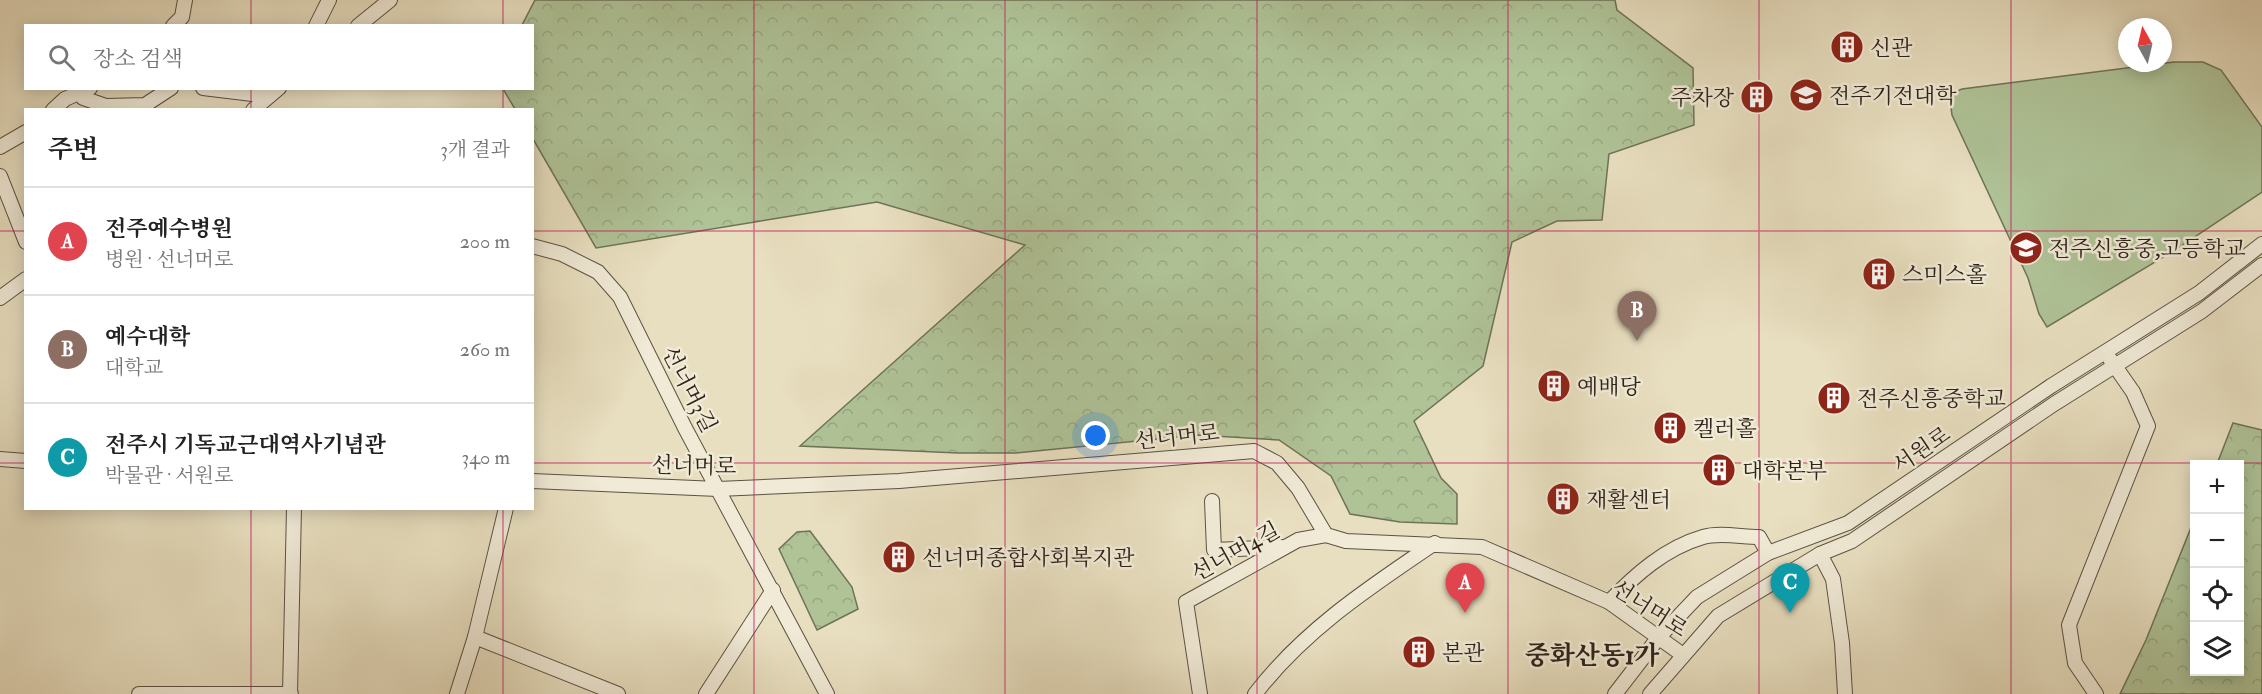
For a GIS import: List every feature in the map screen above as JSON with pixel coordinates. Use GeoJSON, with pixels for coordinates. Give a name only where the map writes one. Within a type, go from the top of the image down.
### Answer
{"type":"FeatureCollection","features":[{"type":"Feature","properties":{"kind":"street"},"geometry":{"type":"LineString","coordinates":[[175,24],[182,17],[185,0]]}},
{"type":"Feature","properties":{"kind":"street"},"geometry":{"type":"LineString","coordinates":[[317,24],[329,0]]}},
{"type":"Feature","properties":{"kind":"street"},"geometry":{"type":"LineString","coordinates":[[360,24],[390,0]]}},
{"type":"Feature","properties":{"kind":"street"},"geometry":{"type":"LineString","coordinates":[[54,108],[65,99],[83,90],[83,98],[107,108],[145,105],[168,90]]}},
{"type":"Feature","properties":{"kind":"street"},"geometry":{"type":"LineString","coordinates":[[238,90],[274,92]]}},
{"type":"Feature","properties":{"kind":"street"},"geometry":{"type":"LineString","coordinates":[[255,108],[274,92]]}},
{"type":"Feature","properties":{"kind":"street"},"geometry":{"type":"LineString","coordinates":[[0,147],[24,133]]}},
{"type":"Feature","properties":{"kind":"street"},"geometry":{"type":"LineString","coordinates":[[0,176],[24,237]]}},
{"type":"Feature","properties":{"kind":"street","name":"서원로"},"geometry":{"type":"LineString","coordinates":[[1615,694],[1659,637],[1697,597],[1768,553],[1848,523],[2104,352],[2199,293],[2262,244]]}},
{"type":"Feature","properties":{"kind":"street","name":"선너머3길"},"geometry":{"type":"LineString","coordinates":[[534,247],[562,254],[598,272],[620,297],[718,489],[827,694]]}},
{"type":"Feature","properties":{"kind":"street","name":"서원로"},"geometry":{"type":"LineString","coordinates":[[1650,694],[1718,616],[1820,554],[1852,541],[2115,366],[2202,311],[2262,265]]}},
{"type":"Feature","properties":{"kind":"street"},"geometry":{"type":"LineString","coordinates":[[0,298],[24,280]]}},
{"type":"Feature","properties":{"kind":"street"},"geometry":{"type":"LineString","coordinates":[[2096,694],[2075,663],[2069,625],[2148,426],[2133,392],[2104,352]]}},
{"type":"Feature","properties":{"kind":"street","name":"선너머로"},"geometry":{"type":"LineString","coordinates":[[534,481],[718,489],[899,481],[1254,451],[1278,463],[1298,488],[1326,535],[1346,541],[1435,543],[1482,547],[1609,602],[1683,655]]}},
{"type":"Feature","properties":{"kind":"street"},"geometry":{"type":"LineString","coordinates":[[0,459],[24,461]]}},
{"type":"Feature","properties":{"kind":"street"},"geometry":{"type":"LineString","coordinates":[[1212,501],[1214,550],[1285,547]]}},
{"type":"Feature","properties":{"kind":"street"},"geometry":{"type":"LineString","coordinates":[[139,694],[291,693],[294,510]]}},
{"type":"Feature","properties":{"kind":"street"},"geometry":{"type":"LineString","coordinates":[[457,694],[475,636],[506,510]]}},
{"type":"Feature","properties":{"kind":"street","name":"선너머4길"},"geometry":{"type":"LineString","coordinates":[[1200,694],[1186,602],[1298,540],[1326,535]]}},
{"type":"Feature","properties":{"kind":"street"},"geometry":{"type":"LineString","coordinates":[[1609,602],[1630,580],[1662,555],[1704,536],[1759,537],[1768,553]]}},
{"type":"Feature","properties":{"kind":"street"},"geometry":{"type":"LineString","coordinates":[[1255,694],[1276,666],[1346,604],[1435,543]]}},
{"type":"Feature","properties":{"kind":"street"},"geometry":{"type":"LineString","coordinates":[[1820,554],[1833,579],[1842,643],[1845,694]]}},
{"type":"Feature","properties":{"kind":"street"},"geometry":{"type":"LineString","coordinates":[[706,694],[773,590]]}},
{"type":"Feature","properties":{"kind":"street"},"geometry":{"type":"LineString","coordinates":[[475,636],[618,694]]}},
{"type":"Feature","properties":{"kind":"green space"},"geometry":{"type":"Polygon","coordinates":[[[535,0],[1615,0],[1617,10],[1693,68],[1694,125],[1609,154],[1602,220],[1557,221],[1512,242],[1483,366],[1414,421],[1441,478],[1457,494],[1457,524],[1400,522],[1350,514],[1331,476],[1279,440],[1198,435],[1016,453],[958,453],[800,446],[1025,245],[877,202],[596,248],[534,141],[534,108],[514,108],[504,90],[534,90],[534,24],[523,24],[535,0]]]}},
{"type":"Feature","properties":{"kind":"green space"},"geometry":{"type":"Polygon","coordinates":[[[2172,62],[2203,62],[2221,70],[2262,127],[2262,192],[2175,250],[2047,327],[2039,314],[2028,278],[1952,115],[1953,96],[1962,89],[2118,69],[2118,72],[2172,72],[2172,62]]]}},
{"type":"Feature","properties":{"kind":"green space"},"geometry":{"type":"Polygon","coordinates":[[[2233,423],[2262,430],[2262,694],[2120,694],[2146,640],[2190,530],[2190,676],[2244,676],[2244,460],[2219,460],[2233,423]]]}},
{"type":"Feature","properties":{"kind":"green space"},"geometry":{"type":"Polygon","coordinates":[[[810,531],[852,587],[858,609],[817,630],[779,549],[797,532],[810,531]]]}},
{"type":"Feature","properties":{"kind":"place","name":"신관"},"geometry":{"type":"Point","coordinates":[1847,47]}},
{"type":"Feature","properties":{"kind":"place","name":"전주기전대학"},"geometry":{"type":"Point","coordinates":[1806,95]}},
{"type":"Feature","properties":{"kind":"place","name":"주차장"},"geometry":{"type":"Point","coordinates":[1757,97]}},
{"type":"Feature","properties":{"kind":"place","name":"전주신흥중,고등학교"},"geometry":{"type":"Point","coordinates":[2026,248]}},
{"type":"Feature","properties":{"kind":"place","name":"스미스홀"},"geometry":{"type":"Point","coordinates":[1879,274]}},
{"type":"Feature","properties":{"kind":"place","name":"예수대학"},"geometry":{"type":"Point","coordinates":[1637,341]}},
{"type":"Feature","properties":{"kind":"place","name":"예배당"},"geometry":{"type":"Point","coordinates":[1554,386]}},
{"type":"Feature","properties":{"kind":"place","name":"전주신흥중학교"},"geometry":{"type":"Point","coordinates":[1834,398]}},
{"type":"Feature","properties":{"kind":"place","name":"켈러홀"},"geometry":{"type":"Point","coordinates":[1670,428]}},
{"type":"Feature","properties":{"kind":"place","name":"대학본부"},"geometry":{"type":"Point","coordinates":[1719,470]}},
{"type":"Feature","properties":{"kind":"place","name":"재활센터"},"geometry":{"type":"Point","coordinates":[1563,499]}},
{"type":"Feature","properties":{"kind":"place","name":"선너머종합사회복지관"},"geometry":{"type":"Point","coordinates":[899,557]}},
{"type":"Feature","properties":{"kind":"place","name":"전주예수병원"},"geometry":{"type":"Point","coordinates":[1465,613]}},
{"type":"Feature","properties":{"kind":"place","name":"전주시 기독교근대역사기념관"},"geometry":{"type":"Point","coordinates":[1790,613]}},
{"type":"Feature","properties":{"kind":"place","name":"본관"},"geometry":{"type":"Point","coordinates":[1419,652]}},
{"type":"Feature","properties":{"kind":"district","name":"중화산동1가"},"geometry":{"type":"Point","coordinates":[1592,655]}}]}
